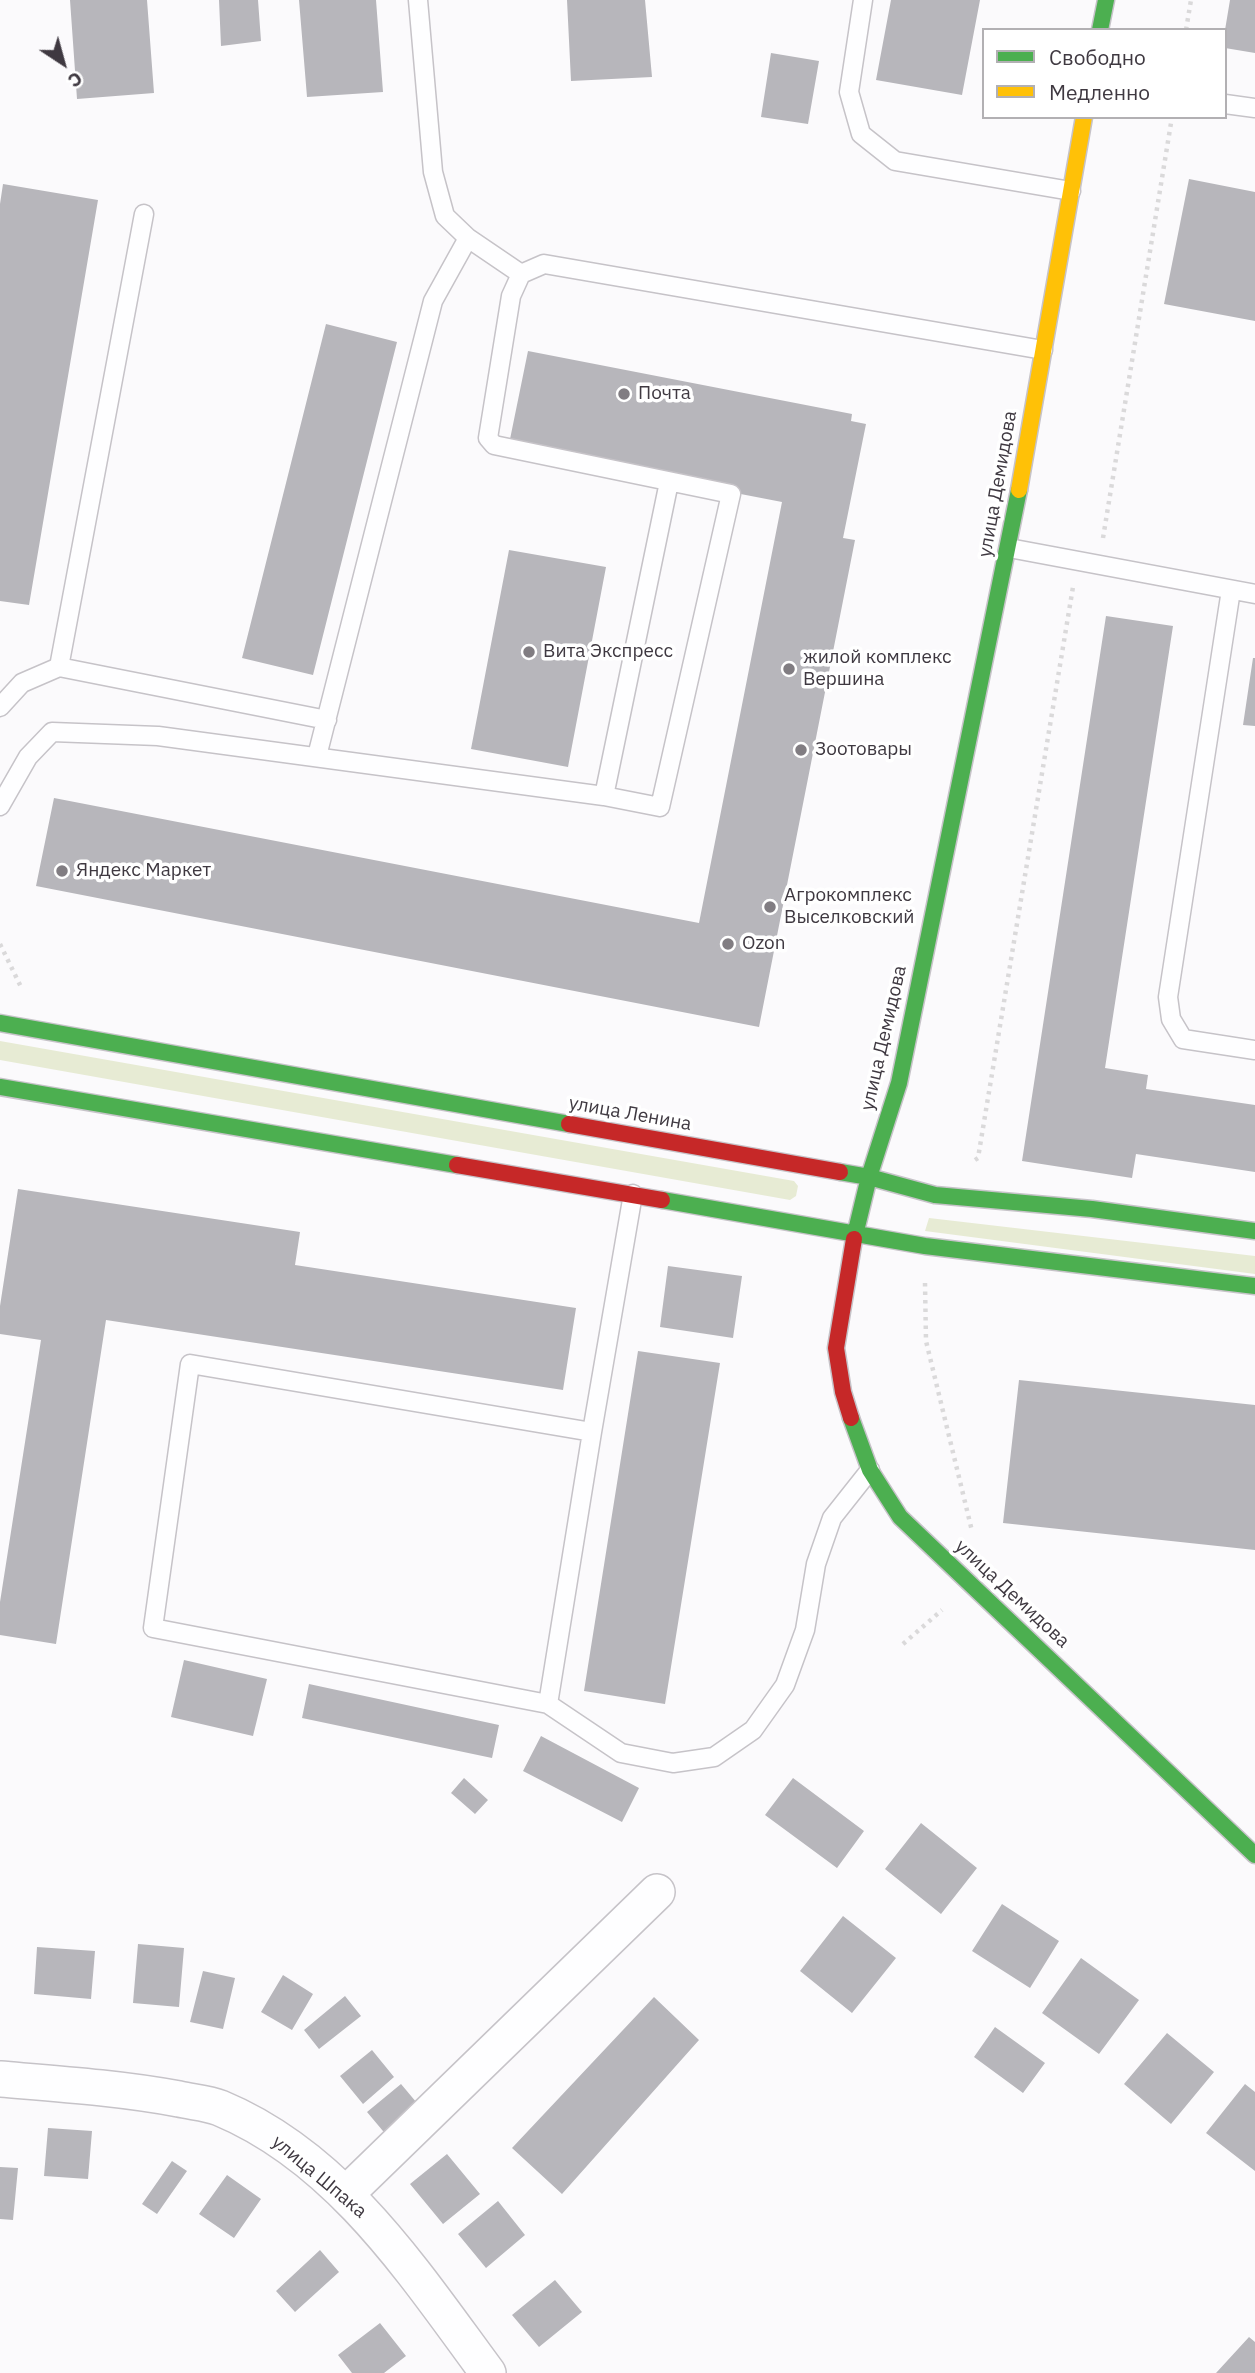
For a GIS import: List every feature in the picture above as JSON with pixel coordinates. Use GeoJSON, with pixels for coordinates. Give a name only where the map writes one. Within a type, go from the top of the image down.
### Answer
{"type":"FeatureCollection","features":[{"type":"Feature","properties":{"kind":"street"},"geometry":{"type":"LineString","coordinates":[[1100,28],[1106,0]]}},
{"type":"Feature","properties":{"kind":"street","name":"улица Демидова"},"geometry":{"type":"LineString","coordinates":[[1084,119],[1009,548],[899,1083],[869,1177],[855,1232],[836,1348],[852,1425],[870,1470],[900,1517],[1255,1855]]}},
{"type":"Feature","properties":{"kind":"street","name":"улица Ленина"},"geometry":{"type":"LineString","coordinates":[[0,1023],[869,1177],[935,1195],[1092,1209],[1255,1231]]}},
{"type":"Feature","properties":{"kind":"street"},"geometry":{"type":"LineString","coordinates":[[0,1087],[925,1246],[1255,1286]]}},
{"type":"Feature","properties":{"kind":"street"},"geometry":{"type":"LineString","coordinates":[[346,2194],[657,1892]]}},
{"type":"Feature","properties":{"kind":"street","name":"улица Шпака"},"geometry":{"type":"LineString","coordinates":[[0,2079],[133,2090],[219,2107],[285,2143],[346,2194],[390,2241],[488,2373]]}},
{"type":"Feature","properties":{"kind":"lane"},"geometry":{"type":"LineString","coordinates":[[418,0],[433,173],[445,216],[468,238],[521,274]]}},
{"type":"Feature","properties":{"kind":"lane"},"geometry":{"type":"LineString","coordinates":[[863,0],[849,92],[860,134],[895,161],[1071,191]]}},
{"type":"Feature","properties":{"kind":"lane"},"geometry":{"type":"LineString","coordinates":[[1227,104],[1255,108]]}},
{"type":"Feature","properties":{"kind":"lane"},"geometry":{"type":"LineString","coordinates":[[59,667],[144,214]]}},
{"type":"Feature","properties":{"kind":"lane"},"geometry":{"type":"LineString","coordinates":[[317,756],[433,301],[468,238]]}},
{"type":"Feature","properties":{"kind":"lane"},"geometry":{"type":"LineString","coordinates":[[0,806],[28,757],[52,732],[158,736],[604,796],[660,807],[731,494],[494,445],[488,438],[511,296],[521,274],[544,264],[1043,350]]}},
{"type":"Feature","properties":{"kind":"lane"},"geometry":{"type":"LineString","coordinates":[[604,796],[669,482]]}},
{"type":"Feature","properties":{"kind":"lane"},"geometry":{"type":"LineString","coordinates":[[1009,548],[1255,594]]}},
{"type":"Feature","properties":{"kind":"lane"},"geometry":{"type":"LineString","coordinates":[[1231,590],[1168,997],[1171,1019],[1183,1039],[1255,1050]]}},
{"type":"Feature","properties":{"kind":"lane"},"geometry":{"type":"LineString","coordinates":[[0,707],[22,683],[59,667],[327,720]]}},
{"type":"Feature","properties":{"kind":"lane"},"geometry":{"type":"LineString","coordinates":[[548,1704],[633,1194]]}},
{"type":"Feature","properties":{"kind":"lane"},"geometry":{"type":"LineString","coordinates":[[592,1432],[190,1364],[153,1628],[548,1704],[621,1753],[673,1763],[714,1757],[753,1730],[785,1685],[805,1630],[816,1564],[832,1518],[870,1470]]}},
{"type":"Feature","properties":{"kind":"path"},"geometry":{"type":"LineString","coordinates":[[1186,28],[1191,0]]}},
{"type":"Feature","properties":{"kind":"path"},"geometry":{"type":"LineString","coordinates":[[1098,566],[1171,119]]}},
{"type":"Feature","properties":{"kind":"path"},"geometry":{"type":"LineString","coordinates":[[935,1195],[946,1181],[978,1158],[1077,562]]}},
{"type":"Feature","properties":{"kind":"path"},"geometry":{"type":"LineString","coordinates":[[903,1644],[971,1584],[981,1569],[926,1341],[925,1246]]}},
{"type":"Feature","properties":{"kind":"green space"},"geometry":{"type":"Polygon","coordinates":[[[0,1041],[794,1181],[798,1186],[796,1196],[790,1200],[0,1060],[0,1041]]]}},
{"type":"Feature","properties":{"kind":"green space"},"geometry":{"type":"Polygon","coordinates":[[[929,1218],[1255,1256],[1255,1274],[925,1231],[929,1218]]]}},
{"type":"Feature","properties":{"kind":"building"},"geometry":{"type":"Polygon","coordinates":[[[70,0],[147,0],[154,93],[77,99],[70,0]]]}},
{"type":"Feature","properties":{"kind":"building"},"geometry":{"type":"Polygon","coordinates":[[[219,0],[258,0],[261,41],[221,46],[219,0]]]}},
{"type":"Feature","properties":{"kind":"building"},"geometry":{"type":"Polygon","coordinates":[[[299,0],[376,0],[383,92],[307,97],[299,0]]]}},
{"type":"Feature","properties":{"kind":"building"},"geometry":{"type":"Polygon","coordinates":[[[567,0],[645,0],[652,77],[571,81],[567,0]]]}},
{"type":"Feature","properties":{"kind":"building"},"geometry":{"type":"Polygon","coordinates":[[[891,0],[980,0],[962,95],[876,80],[891,0]]]}},
{"type":"Feature","properties":{"kind":"building"},"geometry":{"type":"Polygon","coordinates":[[[1230,0],[1255,0],[1255,53],[1227,48],[1225,28],[1230,0]]]}},
{"type":"Feature","properties":{"kind":"building"},"geometry":{"type":"Polygon","coordinates":[[[771,53],[819,61],[808,124],[761,117],[771,53]]]}},
{"type":"Feature","properties":{"kind":"building"},"geometry":{"type":"Polygon","coordinates":[[[1189,179],[1255,192],[1255,321],[1164,304],[1189,179]]]}},
{"type":"Feature","properties":{"kind":"building"},"geometry":{"type":"Polygon","coordinates":[[[3,184],[98,200],[29,605],[0,601],[0,204],[3,184]]]}},
{"type":"Feature","properties":{"kind":"building"},"geometry":{"type":"Polygon","coordinates":[[[326,324],[397,342],[313,675],[242,658],[326,324]]]}},
{"type":"Feature","properties":{"kind":"building","name":"жилой комплекс Вершина"},"geometry":{"type":"Polygon","coordinates":[[[528,351],[852,414],[851,421],[866,424],[843,538],[855,540],[759,1027],[36,886],[54,798],[699,923],[782,502],[508,449],[528,351]]]}},
{"type":"Feature","properties":{"kind":"building"},"geometry":{"type":"Polygon","coordinates":[[[509,550],[606,567],[568,767],[471,749],[509,550]]]}},
{"type":"Feature","properties":{"kind":"building"},"geometry":{"type":"Polygon","coordinates":[[[1106,616],[1173,626],[1105,1068],[1148,1075],[1146,1089],[1255,1105],[1255,1172],[1136,1154],[1132,1178],[1022,1161],[1106,616]]]}},
{"type":"Feature","properties":{"kind":"building"},"geometry":{"type":"Polygon","coordinates":[[[1255,658],[1255,726],[1243,725],[1255,658]]]}},
{"type":"Feature","properties":{"kind":"building"},"geometry":{"type":"Polygon","coordinates":[[[18,1189],[300,1232],[295,1265],[576,1308],[563,1390],[106,1320],[56,1644],[0,1635],[0,1602],[41,1340],[0,1334],[0,1306],[18,1189]]]}},
{"type":"Feature","properties":{"kind":"building"},"geometry":{"type":"Polygon","coordinates":[[[668,1266],[742,1276],[733,1338],[660,1327],[668,1266]]]}},
{"type":"Feature","properties":{"kind":"building"},"geometry":{"type":"Polygon","coordinates":[[[638,1351],[720,1363],[665,1704],[584,1691],[638,1351]]]}},
{"type":"Feature","properties":{"kind":"building"},"geometry":{"type":"Polygon","coordinates":[[[1019,1380],[1255,1405],[1255,1550],[1003,1523],[1019,1380]]]}},
{"type":"Feature","properties":{"kind":"building"},"geometry":{"type":"Polygon","coordinates":[[[184,1660],[267,1679],[253,1736],[171,1717],[184,1660]]]}},
{"type":"Feature","properties":{"kind":"building"},"geometry":{"type":"Polygon","coordinates":[[[309,1684],[499,1725],[492,1758],[302,1718],[309,1684]]]}},
{"type":"Feature","properties":{"kind":"building"},"geometry":{"type":"Polygon","coordinates":[[[541,1736],[639,1788],[622,1822],[523,1771],[541,1736]]]}},
{"type":"Feature","properties":{"kind":"building"},"geometry":{"type":"Polygon","coordinates":[[[464,1778],[488,1800],[475,1814],[451,1793],[464,1778]]]}},
{"type":"Feature","properties":{"kind":"building"},"geometry":{"type":"Polygon","coordinates":[[[793,1778],[864,1831],[837,1868],[765,1815],[793,1778]]]}},
{"type":"Feature","properties":{"kind":"building"},"geometry":{"type":"Polygon","coordinates":[[[921,1823],[977,1868],[941,1914],[885,1869],[921,1823]]]}},
{"type":"Feature","properties":{"kind":"building"},"geometry":{"type":"Polygon","coordinates":[[[1002,1904],[1059,1941],[1030,1988],[972,1951],[1002,1904]]]}},
{"type":"Feature","properties":{"kind":"building"},"geometry":{"type":"Polygon","coordinates":[[[843,1916],[896,1958],[852,2013],[800,1971],[843,1916]]]}},
{"type":"Feature","properties":{"kind":"building"},"geometry":{"type":"Polygon","coordinates":[[[138,1944],[184,1948],[179,2007],[133,2003],[138,1944]]]}},
{"type":"Feature","properties":{"kind":"building"},"geometry":{"type":"Polygon","coordinates":[[[37,1947],[95,1951],[91,1999],[34,1994],[37,1947]]]}},
{"type":"Feature","properties":{"kind":"building"},"geometry":{"type":"Polygon","coordinates":[[[1081,1958],[1139,2000],[1099,2054],[1042,2013],[1081,1958]]]}},
{"type":"Feature","properties":{"kind":"building"},"geometry":{"type":"Polygon","coordinates":[[[203,1971],[235,1978],[223,2029],[190,2022],[203,1971]]]}},
{"type":"Feature","properties":{"kind":"building"},"geometry":{"type":"Polygon","coordinates":[[[283,1975],[313,1994],[292,2030],[261,2012],[283,1975]]]}},
{"type":"Feature","properties":{"kind":"building"},"geometry":{"type":"Polygon","coordinates":[[[345,1996],[361,2016],[319,2049],[304,2030],[345,1996]]]}},
{"type":"Feature","properties":{"kind":"building"},"geometry":{"type":"Polygon","coordinates":[[[654,1997],[699,2040],[562,2194],[512,2148],[654,1997]]]}},
{"type":"Feature","properties":{"kind":"building"},"geometry":{"type":"Polygon","coordinates":[[[995,2027],[1045,2063],[1023,2093],[974,2057],[995,2027]]]}},
{"type":"Feature","properties":{"kind":"building"},"geometry":{"type":"Polygon","coordinates":[[[1167,2033],[1214,2072],[1171,2124],[1124,2084],[1167,2033]]]}},
{"type":"Feature","properties":{"kind":"building"},"geometry":{"type":"Polygon","coordinates":[[[372,2050],[394,2077],[363,2104],[340,2076],[372,2050]]]}},
{"type":"Feature","properties":{"kind":"building"},"geometry":{"type":"Polygon","coordinates":[[[401,2084],[422,2109],[388,2137],[367,2112],[401,2084]]]}},
{"type":"Feature","properties":{"kind":"building"},"geometry":{"type":"Polygon","coordinates":[[[1245,2084],[1255,2092],[1255,2171],[1206,2133],[1245,2084]]]}},
{"type":"Feature","properties":{"kind":"building"},"geometry":{"type":"Polygon","coordinates":[[[48,2128],[92,2131],[88,2179],[44,2176],[48,2128]]]}},
{"type":"Feature","properties":{"kind":"building"},"geometry":{"type":"Polygon","coordinates":[[[447,2154],[480,2194],[443,2224],[410,2184],[447,2154]]]}},
{"type":"Feature","properties":{"kind":"building"},"geometry":{"type":"Polygon","coordinates":[[[172,2161],[187,2171],[157,2214],[142,2204],[172,2161]]]}},
{"type":"Feature","properties":{"kind":"building"},"geometry":{"type":"Polygon","coordinates":[[[0,2167],[18,2168],[13,2220],[0,2219],[0,2167]]]}},
{"type":"Feature","properties":{"kind":"building"},"geometry":{"type":"Polygon","coordinates":[[[227,2175],[261,2199],[234,2238],[199,2214],[227,2175]]]}},
{"type":"Feature","properties":{"kind":"building"},"geometry":{"type":"Polygon","coordinates":[[[498,2201],[525,2235],[486,2268],[458,2234],[498,2201]]]}},
{"type":"Feature","properties":{"kind":"building"},"geometry":{"type":"Polygon","coordinates":[[[320,2250],[339,2272],[295,2312],[276,2291],[320,2250]]]}},
{"type":"Feature","properties":{"kind":"building"},"geometry":{"type":"Polygon","coordinates":[[[555,2280],[582,2312],[539,2347],[512,2315],[555,2280]]]}},
{"type":"Feature","properties":{"kind":"building"},"geometry":{"type":"Polygon","coordinates":[[[380,2323],[406,2356],[384,2373],[352,2373],[338,2355],[380,2323]]]}},
{"type":"Feature","properties":{"kind":"building"},"geometry":{"type":"Polygon","coordinates":[[[1249,2337],[1255,2342],[1255,2373],[1216,2373],[1249,2337]]]}},
{"type":"Feature","properties":{"kind":"traffic: fast"},"geometry":{"type":"LineString","coordinates":[[1100,28],[1106,0]]}},
{"type":"Feature","properties":{"kind":"traffic: fast"},"geometry":{"type":"LineString","coordinates":[[854,1239],[869,1177],[899,1083],[1019,490]]}},
{"type":"Feature","properties":{"kind":"traffic: fast"},"geometry":{"type":"LineString","coordinates":[[0,1023],[569,1124]]}},
{"type":"Feature","properties":{"kind":"traffic: fast"},"geometry":{"type":"LineString","coordinates":[[0,1087],[457,1165]]}},
{"type":"Feature","properties":{"kind":"traffic: fast"},"geometry":{"type":"LineString","coordinates":[[840,1172],[935,1195],[1092,1209],[1255,1231]]}},
{"type":"Feature","properties":{"kind":"traffic: fast"},"geometry":{"type":"LineString","coordinates":[[662,1200],[925,1246],[1255,1286]]}},
{"type":"Feature","properties":{"kind":"traffic: fast"},"geometry":{"type":"LineString","coordinates":[[851,1418],[870,1470],[900,1517],[1255,1855]]}},
{"type":"Feature","properties":{"kind":"traffic: slow"},"geometry":{"type":"LineString","coordinates":[[1019,490],[1084,119]]}},
{"type":"Feature","properties":{"kind":"traffic: jam"},"geometry":{"type":"LineString","coordinates":[[569,1124],[840,1172]]}},
{"type":"Feature","properties":{"kind":"traffic: jam"},"geometry":{"type":"LineString","coordinates":[[457,1165],[662,1200]]}},
{"type":"Feature","properties":{"kind":"traffic: jam"},"geometry":{"type":"LineString","coordinates":[[851,1418],[843,1392],[836,1348],[854,1239]]}},
{"type":"Feature","properties":{"kind":"place","name":"Почта"},"geometry":{"type":"Point","coordinates":[624,394]}},
{"type":"Feature","properties":{"kind":"place","name":"Вита Экспресс"},"geometry":{"type":"Point","coordinates":[529,652]}},
{"type":"Feature","properties":{"kind":"place","name":"жилой комплекс Вершина"},"geometry":{"type":"Point","coordinates":[789,669]}},
{"type":"Feature","properties":{"kind":"place","name":"Зоотовары"},"geometry":{"type":"Point","coordinates":[801,750]}},
{"type":"Feature","properties":{"kind":"place","name":"Яндекс Маркет"},"geometry":{"type":"Point","coordinates":[62,871]}},
{"type":"Feature","properties":{"kind":"place","name":"Агрокомплекс Выселковский"},"geometry":{"type":"Point","coordinates":[770,907]}},
{"type":"Feature","properties":{"kind":"place","name":"Ozon"},"geometry":{"type":"Point","coordinates":[728,944]}}]}
